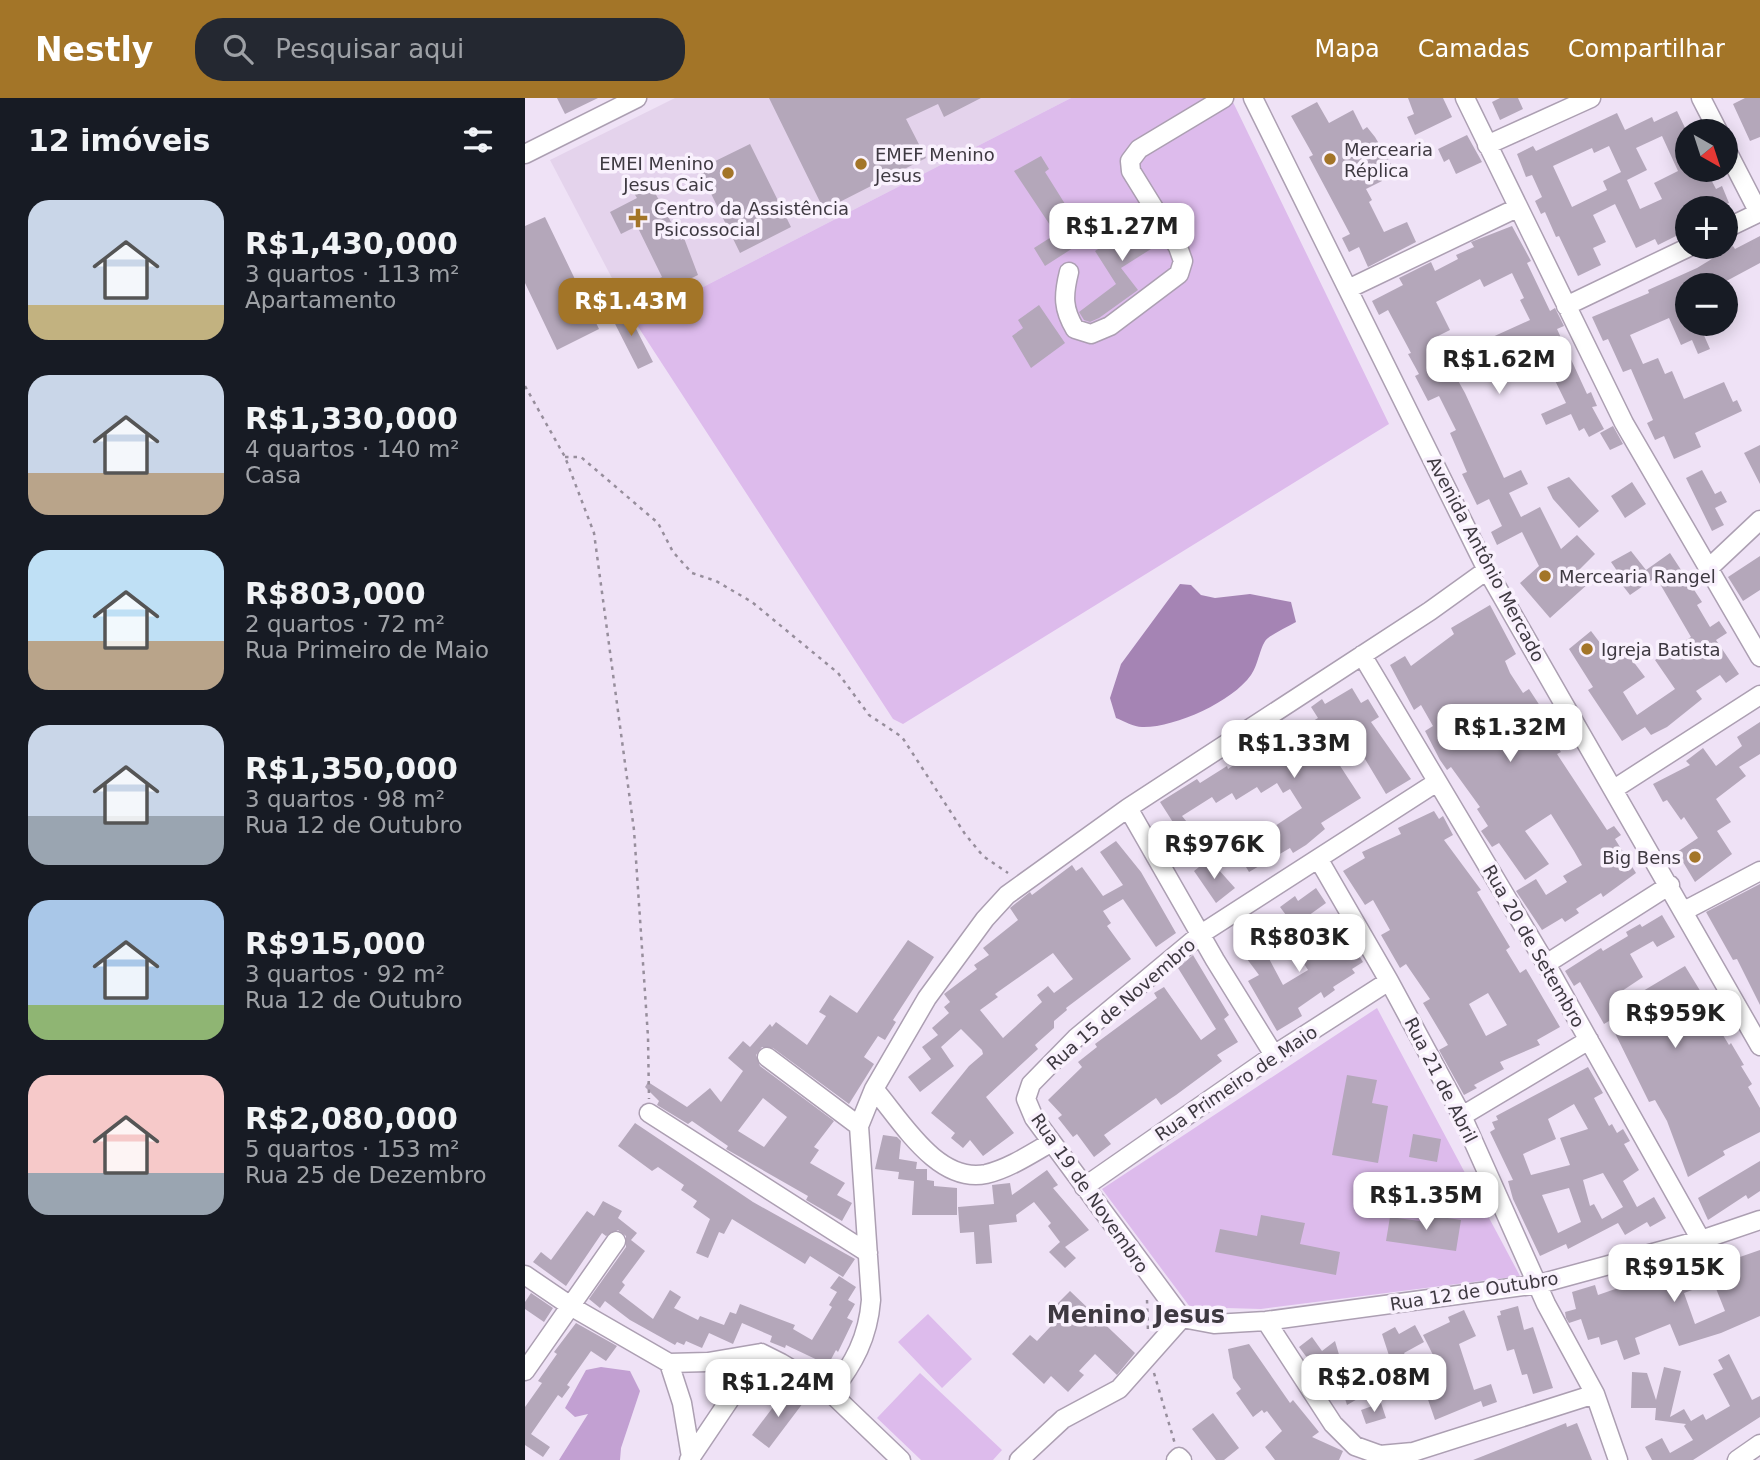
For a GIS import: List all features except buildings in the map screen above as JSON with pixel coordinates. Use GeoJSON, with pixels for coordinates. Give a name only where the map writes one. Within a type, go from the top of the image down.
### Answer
{"type":"FeatureCollection","features":[{"type":"Feature","properties":{"kind":"street"},"geometry":{"type":"LineString","coordinates":[[525,154],[637,98]]}},
{"type":"Feature","properties":{"kind":"street"},"geometry":{"type":"LineString","coordinates":[[1069,272],[1063,294],[1065,312],[1075,329],[1091,334],[1110,326],[1179,274],[1183,261],[1178,247],[1131,171],[1130,161],[1139,149],[1224,98]]}},
{"type":"Feature","properties":{"kind":"street","name":"Avenida Antônio Mercado"},"geometry":{"type":"LineString","coordinates":[[1252,98],[1487,570],[1760,1046]]}},
{"type":"Feature","properties":{"kind":"street"},"geometry":{"type":"LineString","coordinates":[[1465,98],[1625,423],[1760,657]]}},
{"type":"Feature","properties":{"kind":"street"},"geometry":{"type":"LineString","coordinates":[[1487,145],[1591,98]]}},
{"type":"Feature","properties":{"kind":"street"},"geometry":{"type":"LineString","coordinates":[[1701,98],[1712,119]]}},
{"type":"Feature","properties":{"kind":"street"},"geometry":{"type":"LineString","coordinates":[[1738,172],[1759,213],[1738,223]]}},
{"type":"Feature","properties":{"kind":"street"},"geometry":{"type":"LineString","coordinates":[[1348,289],[1517,208]]}},
{"type":"Feature","properties":{"kind":"street"},"geometry":{"type":"LineString","coordinates":[[1566,306],[1675,254]]}},
{"type":"Feature","properties":{"kind":"street"},"geometry":{"type":"LineString","coordinates":[[1709,568],[1760,520]]}},
{"type":"Feature","properties":{"kind":"street"},"geometry":{"type":"LineString","coordinates":[[831,1393],[860,1352],[869,1325],[871,1300],[859,1126],[874,1089],[927,998],[985,919],[1022,883],[1128,808],[1487,570]]}},
{"type":"Feature","properties":{"kind":"street","name":"Rua 20 de Setembro"},"geometry":{"type":"LineString","coordinates":[[1362,655],[1546,964],[1701,1240]]}},
{"type":"Feature","properties":{"kind":"street"},"geometry":{"type":"LineString","coordinates":[[1613,789],[1760,695]]}},
{"type":"Feature","properties":{"kind":"street","name":"Rua 15 de Novembro"},"geometry":{"type":"LineString","coordinates":[[1026,1099],[1031,1084],[1076,1038],[1201,934],[1437,782]]}},
{"type":"Feature","properties":{"kind":"street"},"geometry":{"type":"LineString","coordinates":[[1128,808],[1274,1055]]}},
{"type":"Feature","properties":{"kind":"street","name":"Rua 21 de Abril"},"geometry":{"type":"LineString","coordinates":[[1319,860],[1389,981],[1462,1116],[1538,1284],[1595,1394],[1618,1460]]}},
{"type":"Feature","properties":{"kind":"street"},"geometry":{"type":"LineString","coordinates":[[1684,911],[1760,871]]}},
{"type":"Feature","properties":{"kind":"street"},"geometry":{"type":"LineString","coordinates":[[1546,964],[1670,885]]}},
{"type":"Feature","properties":{"kind":"street","name":"Rua Primeiro de Maio"},"geometry":{"type":"LineString","coordinates":[[1084,1187],[1274,1055],[1389,981]]}},
{"type":"Feature","properties":{"kind":"street"},"geometry":{"type":"LineString","coordinates":[[1462,1116],[1589,1040]]}},
{"type":"Feature","properties":{"kind":"street"},"geometry":{"type":"LineString","coordinates":[[767,1057],[859,1126]]}},
{"type":"Feature","properties":{"kind":"street"},"geometry":{"type":"LineString","coordinates":[[874,1089],[938,1162],[956,1172],[985,1174],[1050,1143]]}},
{"type":"Feature","properties":{"kind":"street","name":"Rua 19 de Novembro"},"geometry":{"type":"LineString","coordinates":[[1026,1099],[1050,1143],[1182,1318]]}},
{"type":"Feature","properties":{"kind":"street"},"geometry":{"type":"LineString","coordinates":[[649,1113],[868,1253]]}},
{"type":"Feature","properties":{"kind":"street","name":"Rua 12 de Outubro"},"geometry":{"type":"LineString","coordinates":[[1182,1318],[1214,1324],[1266,1321],[1538,1284],[1701,1240],[1760,1220]]}},
{"type":"Feature","properties":{"kind":"street"},"geometry":{"type":"LineString","coordinates":[[525,1371],[616,1241]]}},
{"type":"Feature","properties":{"kind":"street"},"geometry":{"type":"LineString","coordinates":[[525,1275],[572,1307],[669,1363],[708,1362],[761,1353],[831,1393],[901,1460]]}},
{"type":"Feature","properties":{"kind":"street"},"geometry":{"type":"LineString","coordinates":[[1019,1460],[1063,1419],[1119,1389],[1182,1318]]}},
{"type":"Feature","properties":{"kind":"street"},"geometry":{"type":"LineString","coordinates":[[1266,1321],[1333,1424],[1355,1446],[1380,1455],[1413,1452],[1595,1394]]}},
{"type":"Feature","properties":{"kind":"street"},"geometry":{"type":"LineString","coordinates":[[690,1458],[761,1353]]}},
{"type":"Feature","properties":{"kind":"street"},"geometry":{"type":"LineString","coordinates":[[669,1363],[683,1403],[690,1458]]}},
{"type":"Feature","properties":{"kind":"street"},"geometry":{"type":"LineString","coordinates":[[1737,1460],[1760,1444]]}},
{"type":"Feature","properties":{"kind":"path"},"geometry":{"type":"LineString","coordinates":[[525,386],[565,457],[594,533],[634,830],[648,1037],[649,1113]]}},
{"type":"Feature","properties":{"kind":"path"},"geometry":{"type":"LineString","coordinates":[[565,457],[581,457],[658,523],[673,552],[692,572],[716,581],[752,602],[838,673],[869,715],[902,737],[965,834],[983,856],[1022,883]]}},
{"type":"Feature","properties":{"kind":"shaded area"},"geometry":{"type":"Polygon","coordinates":[[[675,98],[1071,98],[635,322],[550,160],[675,98]]]}},
{"type":"Feature","properties":{"kind":"shaded area"},"geometry":{"type":"Polygon","coordinates":[[[1071,98],[1231,98],[1389,424],[903,724],[893,719],[635,322],[1071,98]]]}},
{"type":"Feature","properties":{"kind":"shaded area"},"geometry":{"type":"Polygon","coordinates":[[[1180,584],[1191,585],[1201,595],[1215,598],[1250,594],[1291,602],[1296,622],[1268,638],[1251,675],[1217,704],[1170,723],[1142,727],[1132,725],[1116,718],[1110,698],[1121,664],[1180,584]]]}},
{"type":"Feature","properties":{"kind":"shaded area"},"geometry":{"type":"Polygon","coordinates":[[[1377,1008],[1520,1276],[1261,1309],[1190,1307],[1102,1189],[1377,1008]]]}},
{"type":"Feature","properties":{"kind":"shaded area"},"geometry":{"type":"Polygon","coordinates":[[[928,1314],[972,1359],[942,1388],[898,1342],[928,1314]]]}},
{"type":"Feature","properties":{"kind":"shaded area"},"geometry":{"type":"Polygon","coordinates":[[[601,1367],[630,1371],[640,1391],[621,1448],[620,1460],[559,1460],[588,1414],[575,1417],[565,1408],[586,1370],[601,1367]]]}},
{"type":"Feature","properties":{"kind":"shaded area"},"geometry":{"type":"Polygon","coordinates":[[[920,1373],[1002,1450],[993,1460],[921,1460],[877,1418],[920,1373]]]}},
{"type":"Feature","properties":{"kind":"place","name":"Mercearia Réplica"},"geometry":{"type":"Point","coordinates":[1330,159]}},
{"type":"Feature","properties":{"kind":"place","name":"EMEF Menino Jesus"},"geometry":{"type":"Point","coordinates":[861,164]}},
{"type":"Feature","properties":{"kind":"place","name":"EMEI Menino Jesus Caic"},"geometry":{"type":"Point","coordinates":[728,173]}},
{"type":"Feature","properties":{"kind":"place","name":"Centro da Assistência Psicossocial"},"geometry":{"type":"Point","coordinates":[638,218]}},
{"type":"Feature","properties":{"kind":"place","name":"Mercearia Rangel"},"geometry":{"type":"Point","coordinates":[1545,576]}},
{"type":"Feature","properties":{"kind":"place","name":"Igreja Batista"},"geometry":{"type":"Point","coordinates":[1587,649]}},
{"type":"Feature","properties":{"kind":"place","name":"Big Bens"},"geometry":{"type":"Point","coordinates":[1695,857]}},
{"type":"Feature","properties":{"kind":"district","name":"Menino Jesus"},"geometry":{"type":"Point","coordinates":[1136,1315]}}]}
